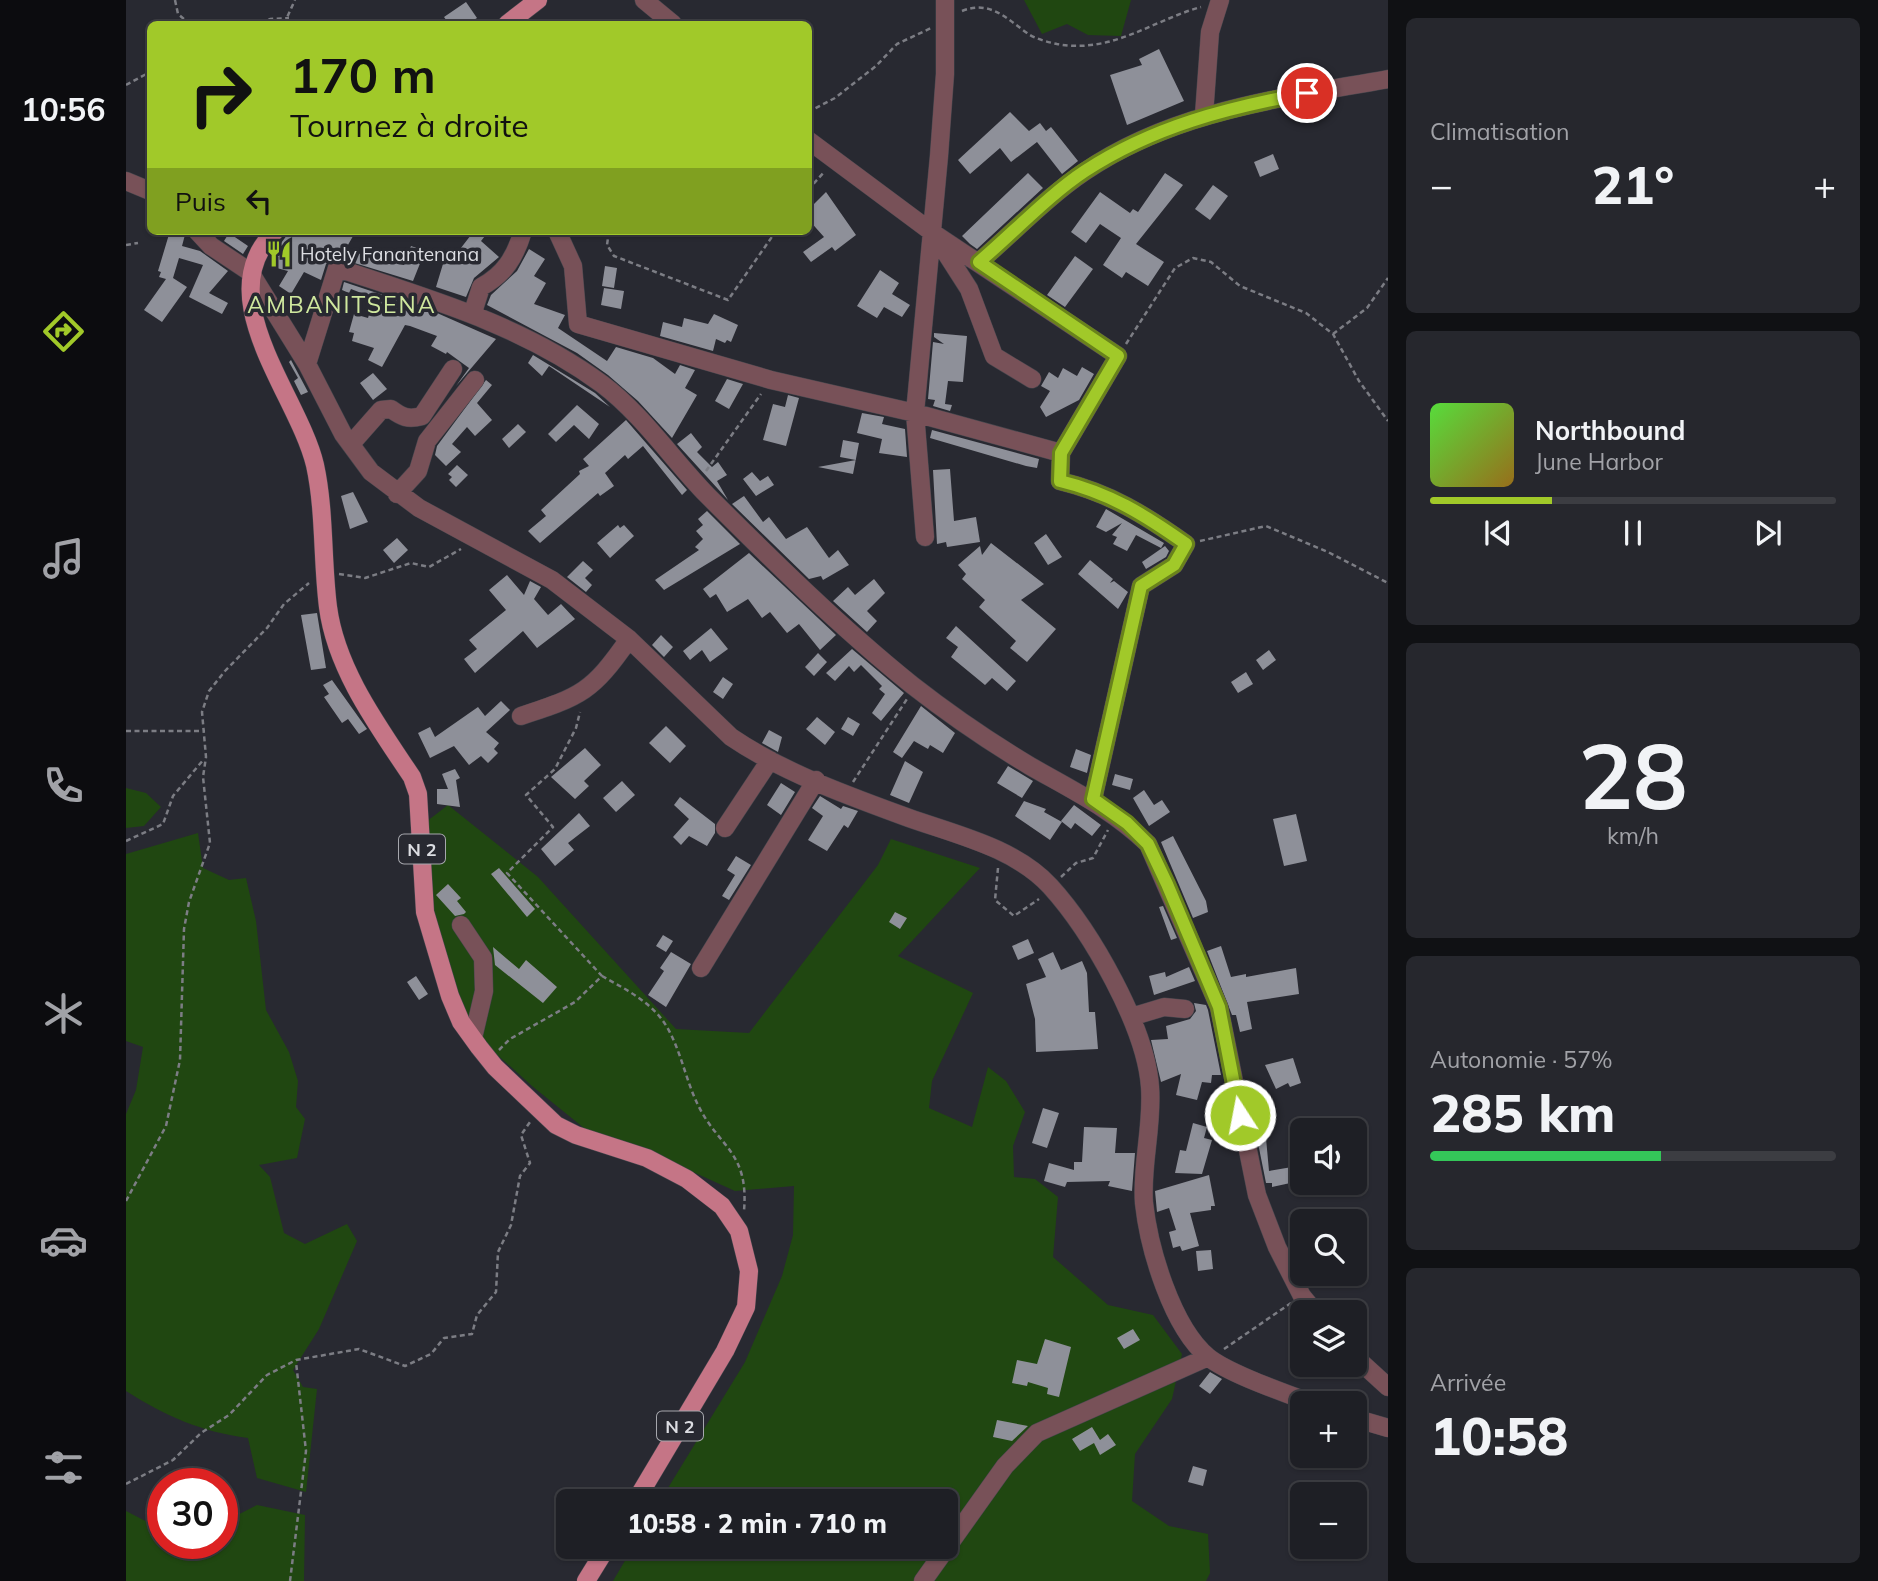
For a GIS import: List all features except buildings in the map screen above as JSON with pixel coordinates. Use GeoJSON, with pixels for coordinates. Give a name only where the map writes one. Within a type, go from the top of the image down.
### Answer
{"type":"FeatureCollection","features":[{"type":"Feature","properties":{"kind":"main road"},"geometry":{"type":"LineString","coordinates":[[511,21],[529,8]]}},
{"type":"Feature","properties":{"kind":"main road","name":"N 2"},"geometry":{"type":"LineString","coordinates":[[271,235],[263,243],[250,272],[250,308],[314,463],[319,574],[348,672],[412,776],[422,825],[425,912],[450,996],[473,1038],[489,1059],[538,1111],[576,1135],[647,1158],[687,1179],[722,1206],[739,1231],[749,1271],[746,1307],[725,1351],[643,1489]]}},
{"type":"Feature","properties":{"kind":"main road"},"geometry":{"type":"LineString","coordinates":[[586,1581],[600,1559]]}},
{"type":"Feature","properties":{"kind":"street"},"geometry":{"type":"LineString","coordinates":[[644,0],[669,21]]}},
{"type":"Feature","properties":{"kind":"street"},"geometry":{"type":"LineString","coordinates":[[925,537],[915,413],[945,74],[945,0]]}},
{"type":"Feature","properties":{"kind":"street"},"geometry":{"type":"LineString","coordinates":[[1204,115],[1210,32],[1220,1]]}},
{"type":"Feature","properties":{"kind":"street"},"geometry":{"type":"LineString","coordinates":[[979,262],[1084,172],[1169,128],[1204,115],[1388,79]]}},
{"type":"Feature","properties":{"kind":"street"},"geometry":{"type":"LineString","coordinates":[[812,143],[933,233],[1118,356],[1061,453],[1060,481],[1097,490],[1149,518],[1186,544],[1174,565],[1141,586],[1093,799]]}},
{"type":"Feature","properties":{"kind":"street"},"geometry":{"type":"LineString","coordinates":[[126,181],[147,190]]}},
{"type":"Feature","properties":{"kind":"street"},"geometry":{"type":"LineString","coordinates":[[933,233],[969,289],[994,356],[1032,379]]}},
{"type":"Feature","properties":{"kind":"street"},"geometry":{"type":"LineString","coordinates":[[201,235],[211,246],[250,272],[307,364],[351,444],[371,472],[397,494],[552,580],[629,639],[731,737],[770,760],[845,793],[999,851],[1038,874],[1051,887],[1072,912],[1142,1041],[1150,1086],[1150,1133],[1144,1202],[1160,1275],[1176,1315],[1208,1357],[1290,1395]]}},
{"type":"Feature","properties":{"kind":"street"},"geometry":{"type":"LineString","coordinates":[[473,313],[481,287],[500,276],[517,251],[522,235]]}},
{"type":"Feature","properties":{"kind":"street"},"geometry":{"type":"LineString","coordinates":[[559,235],[573,266],[578,324],[771,380],[915,413],[1061,453]]}},
{"type":"Feature","properties":{"kind":"street"},"geometry":{"type":"LineString","coordinates":[[307,364],[337,268],[473,313],[548,348],[603,385],[696,483],[842,623],[915,687],[1029,765],[1093,799],[1148,844],[1219,1007],[1257,1195],[1305,1300]]}},
{"type":"Feature","properties":{"kind":"street"},"geometry":{"type":"LineString","coordinates":[[351,444],[380,410],[391,409],[402,417],[413,419],[422,416],[453,369]]}},
{"type":"Feature","properties":{"kind":"street"},"geometry":{"type":"LineString","coordinates":[[397,494],[418,471],[426,441],[475,380]]}},
{"type":"Feature","properties":{"kind":"street"},"geometry":{"type":"LineString","coordinates":[[521,716],[569,700],[586,690],[602,678],[629,639]]}},
{"type":"Feature","properties":{"kind":"street"},"geometry":{"type":"LineString","coordinates":[[725,828],[770,760]]}},
{"type":"Feature","properties":{"kind":"street"},"geometry":{"type":"LineString","coordinates":[[701,968],[816,780]]}},
{"type":"Feature","properties":{"kind":"street"},"geometry":{"type":"LineString","coordinates":[[461,925],[482,958],[484,991],[473,1038]]}},
{"type":"Feature","properties":{"kind":"street"},"geometry":{"type":"LineString","coordinates":[[1131,1017],[1164,1007],[1185,1009]]}},
{"type":"Feature","properties":{"kind":"street"},"geometry":{"type":"LineString","coordinates":[[923,1581],[1005,1466],[1037,1433],[1208,1357]]}},
{"type":"Feature","properties":{"kind":"street"},"geometry":{"type":"LineString","coordinates":[[1367,1368],[1388,1387]]}},
{"type":"Feature","properties":{"kind":"street"},"geometry":{"type":"LineString","coordinates":[[1367,1422],[1388,1428]]}},
{"type":"Feature","properties":{"kind":"path"},"geometry":{"type":"LineString","coordinates":[[175,0],[178,14],[186,21]]}},
{"type":"Feature","properties":{"kind":"path"},"geometry":{"type":"LineString","coordinates":[[286,21],[295,0]]}},
{"type":"Feature","properties":{"kind":"path"},"geometry":{"type":"LineString","coordinates":[[812,110],[835,98],[897,44],[968,8],[998,9],[1037,38],[1084,47],[1107,45],[1187,11],[1220,1]]}},
{"type":"Feature","properties":{"kind":"path"},"geometry":{"type":"LineString","coordinates":[[266,21],[289,18]]}},
{"type":"Feature","properties":{"kind":"path"},"geometry":{"type":"LineString","coordinates":[[126,85],[147,74]]}},
{"type":"Feature","properties":{"kind":"path"},"geometry":{"type":"LineString","coordinates":[[812,186],[835,161]]}},
{"type":"Feature","properties":{"kind":"path"},"geometry":{"type":"LineString","coordinates":[[608,235],[607,245],[614,256],[728,300],[773,235]]}},
{"type":"Feature","properties":{"kind":"path"},"geometry":{"type":"LineString","coordinates":[[126,245],[138,243]]}},
{"type":"Feature","properties":{"kind":"path"},"geometry":{"type":"LineString","coordinates":[[1118,356],[1175,268],[1193,258],[1211,262],[1240,286],[1306,313],[1332,334],[1359,381],[1388,421]]}},
{"type":"Feature","properties":{"kind":"path"},"geometry":{"type":"LineString","coordinates":[[1332,334],[1367,308],[1388,278]]}},
{"type":"Feature","properties":{"kind":"path"},"geometry":{"type":"LineString","coordinates":[[696,483],[771,380]]}},
{"type":"Feature","properties":{"kind":"path"},"geometry":{"type":"LineString","coordinates":[[1186,544],[1266,526],[1328,552],[1388,583]]}},
{"type":"Feature","properties":{"kind":"path"},"geometry":{"type":"LineString","coordinates":[[126,1201],[166,1126],[180,1060],[184,929],[189,902],[210,843],[203,777],[206,757],[202,712],[209,691],[284,604],[308,587],[319,574],[365,578],[411,563],[429,567],[478,540]]}},
{"type":"Feature","properties":{"kind":"path"},"geometry":{"type":"LineString","coordinates":[[845,793],[915,687]]}},
{"type":"Feature","properties":{"kind":"path"},"geometry":{"type":"LineString","coordinates":[[586,690],[576,728],[555,769],[526,795],[553,827],[507,873],[602,976],[632,993],[663,1021],[699,1109],[735,1158],[743,1176],[743,1220]]}},
{"type":"Feature","properties":{"kind":"path"},"geometry":{"type":"LineString","coordinates":[[126,731],[205,731]]}},
{"type":"Feature","properties":{"kind":"path"},"geometry":{"type":"LineString","coordinates":[[126,841],[163,824],[173,796],[206,757]]}},
{"type":"Feature","properties":{"kind":"path"},"geometry":{"type":"LineString","coordinates":[[999,851],[995,900],[1014,916],[1031,908],[1069,867],[1093,858],[1107,832],[1112,813]]}},
{"type":"Feature","properties":{"kind":"path"},"geometry":{"type":"LineString","coordinates":[[489,1059],[510,1039],[575,1002],[602,976]]}},
{"type":"Feature","properties":{"kind":"path"},"geometry":{"type":"LineString","coordinates":[[126,1484],[173,1460],[201,1433],[229,1415],[267,1375],[296,1360],[359,1349],[405,1366],[431,1354],[444,1338],[472,1334],[477,1315],[496,1292],[498,1252],[511,1225],[520,1176],[530,1163],[521,1135],[538,1111]]}},
{"type":"Feature","properties":{"kind":"path"},"geometry":{"type":"LineString","coordinates":[[1208,1357],[1302,1296]]}},
{"type":"Feature","properties":{"kind":"path"},"geometry":{"type":"LineString","coordinates":[[290,1581],[306,1451],[296,1360]]}},
{"type":"Feature","properties":{"kind":"green space"},"geometry":{"type":"Polygon","coordinates":[[[1024,0],[1131,0],[1121,36],[1088,35],[1067,24],[1042,34],[1024,0]]]}},
{"type":"Feature","properties":{"kind":"green space"},"geometry":{"type":"Polygon","coordinates":[[[126,788],[146,793],[161,807],[144,826],[126,828],[126,788]]]}},
{"type":"Feature","properties":{"kind":"green space"},"geometry":{"type":"Polygon","coordinates":[[[448,805],[538,877],[676,1029],[749,1033],[878,865],[891,839],[980,868],[898,956],[973,993],[932,1081],[929,1108],[972,1127],[988,1067],[1006,1081],[1025,1112],[1013,1146],[1014,1177],[1035,1179],[1058,1197],[1053,1257],[1108,1305],[1153,1315],[1182,1354],[1172,1399],[1135,1454],[1132,1501],[1169,1526],[1208,1534],[1210,1573],[1206,1581],[613,1581],[626,1559],[958,1559],[958,1489],[667,1489],[745,1362],[782,1276],[793,1235],[794,1186],[735,1191],[682,1167],[605,1145],[532,1086],[461,1022],[439,961],[422,825],[448,805]]]}},
{"type":"Feature","properties":{"kind":"green space"},"geometry":{"type":"Polygon","coordinates":[[[198,833],[203,868],[229,880],[246,878],[256,921],[266,1010],[289,1052],[298,1081],[296,1107],[305,1119],[297,1158],[259,1165],[270,1177],[284,1233],[305,1244],[347,1224],[357,1241],[319,1329],[293,1370],[303,1387],[317,1389],[306,1492],[257,1478],[248,1438],[215,1432],[184,1422],[126,1391],[126,1114],[136,1090],[143,1047],[126,1041],[126,854],[198,833]]]}},
{"type":"Feature","properties":{"kind":"green space"},"geometry":{"type":"Polygon","coordinates":[[[257,1505],[305,1515],[304,1581],[126,1581],[126,1511],[147,1522],[147,1559],[238,1559],[238,1515],[257,1505]]]}},
{"type":"Feature","properties":{"kind":"place","name":"Hotely Fanantenana"},"geometry":{"type":"Point","coordinates":[279,254]}},
{"type":"Feature","properties":{"kind":"district","name":"AMBANITSENA"},"geometry":{"type":"Point","coordinates":[342,304]}},
{"type":"Feature","properties":{"kind":"route"},"geometry":{"type":"LineString","coordinates":[[1240,1115],[1219,1007],[1192,949],[1167,884],[1148,844],[1127,823],[1093,799],[1141,586],[1174,565],[1186,544],[1149,518],[1097,490],[1060,481],[1061,453],[1118,356],[979,262],[1084,172],[1121,151],[1204,115],[1307,93]]}}]}
